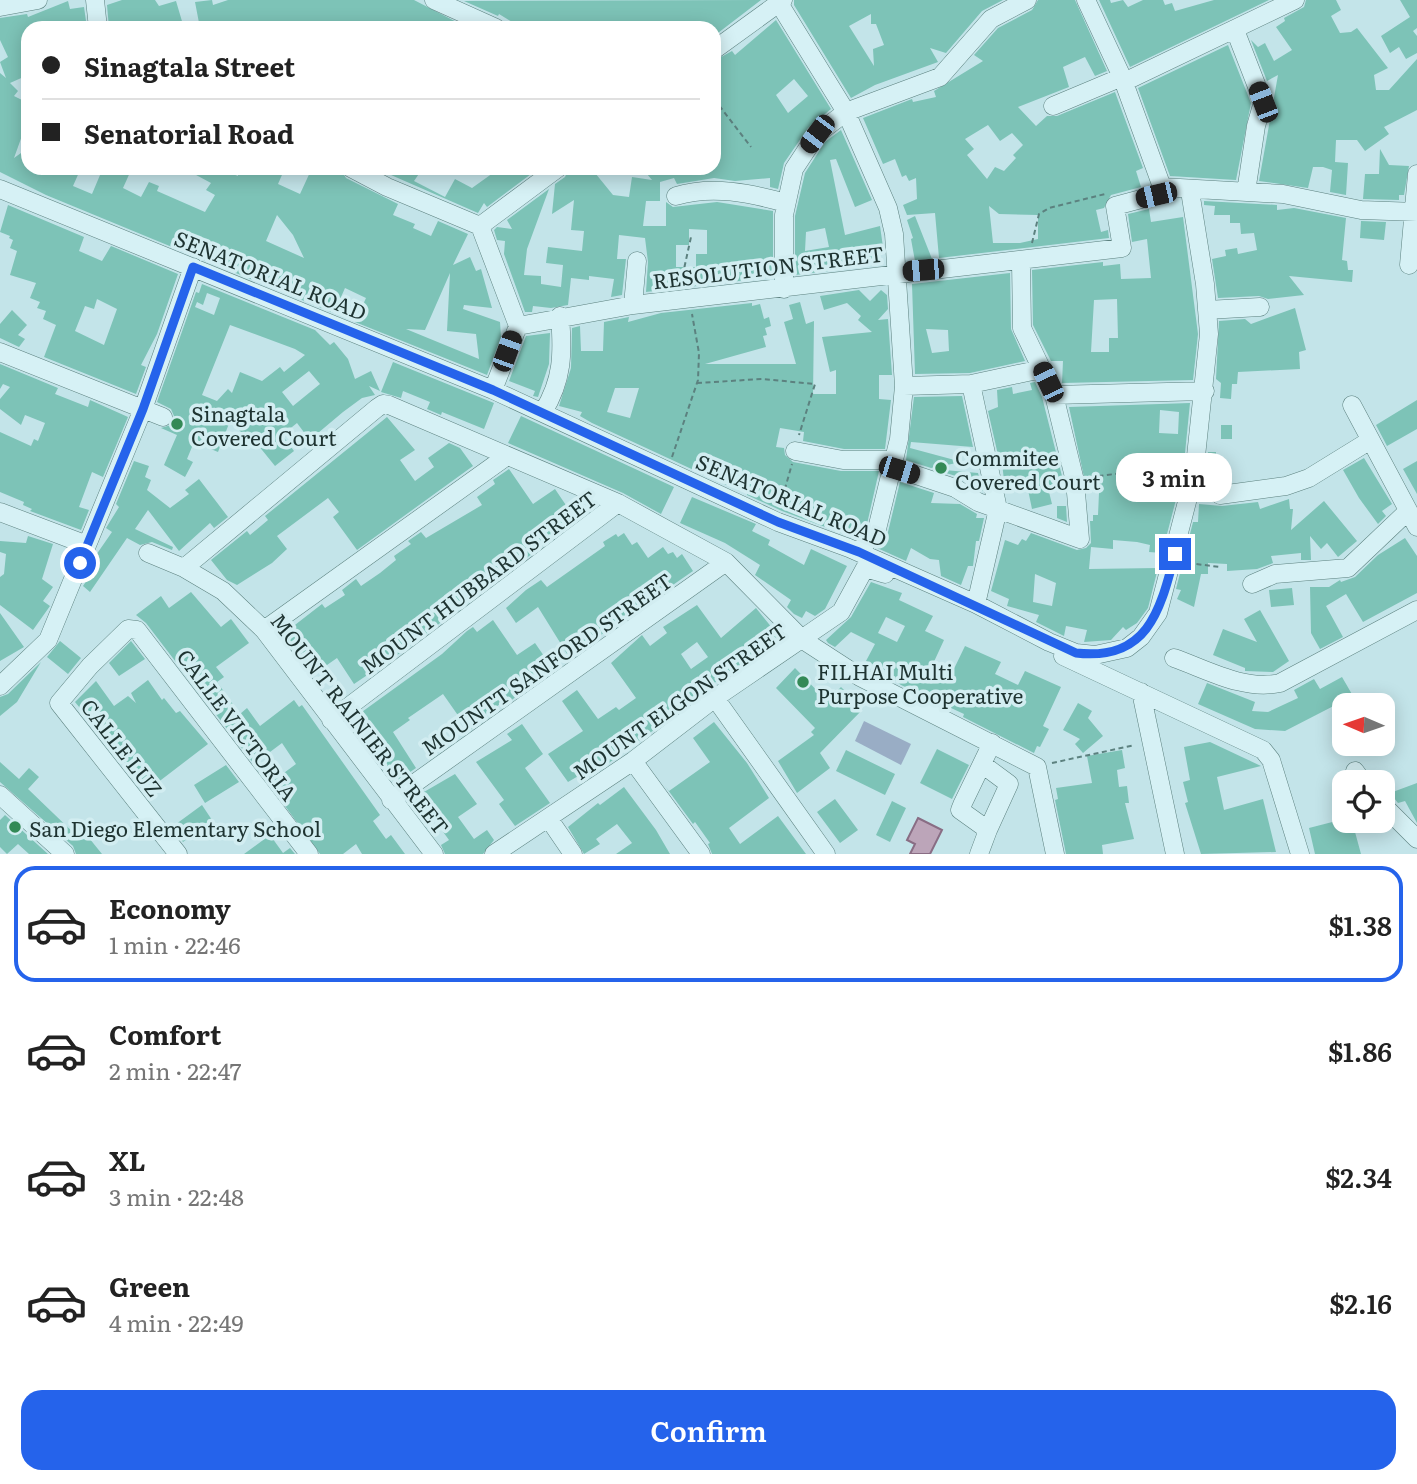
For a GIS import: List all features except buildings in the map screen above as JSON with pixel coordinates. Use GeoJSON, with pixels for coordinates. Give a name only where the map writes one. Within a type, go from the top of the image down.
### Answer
{"type":"FeatureCollection","features":[{"type":"Feature","properties":{"kind":"street"},"geometry":{"type":"LineString","coordinates":[[0,7],[38,0]]}},
{"type":"Feature","properties":{"kind":"street"},"geometry":{"type":"LineString","coordinates":[[95,0],[97,21]]}},
{"type":"Feature","properties":{"kind":"street"},"geometry":{"type":"LineString","coordinates":[[434,0],[480,21]]}},
{"type":"Feature","properties":{"kind":"street"},"geometry":{"type":"LineString","coordinates":[[784,289],[783,228],[786,203],[794,169],[817,134],[846,112],[940,77],[991,19],[1027,0]]}},
{"type":"Feature","properties":{"kind":"street"},"geometry":{"type":"LineString","coordinates":[[1086,0],[1123,79],[1162,187],[1190,191],[1283,194],[1361,210],[1415,212]]}},
{"type":"Feature","properties":{"kind":"street"},"geometry":{"type":"LineString","coordinates":[[1053,106],[1123,79],[1296,0]]}},
{"type":"Feature","properties":{"kind":"street"},"geometry":{"type":"LineString","coordinates":[[721,45],[780,1]]}},
{"type":"Feature","properties":{"kind":"street","name":"MOUNT ELGON STREET"},"geometry":{"type":"LineString","coordinates":[[494,854],[633,761],[715,698],[841,612],[877,529],[893,464],[904,386],[898,272],[888,208],[846,112],[780,1]]}},
{"type":"Feature","properties":{"kind":"street"},"geometry":{"type":"LineString","coordinates":[[1235,30],[1263,102],[1256,126],[1246,192]]}},
{"type":"Feature","properties":{"kind":"street"},"geometry":{"type":"LineString","coordinates":[[1409,265],[1417,174]]}},
{"type":"Feature","properties":{"kind":"street"},"geometry":{"type":"LineString","coordinates":[[364,175],[480,226],[518,326],[493,390]]}},
{"type":"Feature","properties":{"kind":"street"},"geometry":{"type":"LineString","coordinates":[[480,226],[549,175]]}},
{"type":"Feature","properties":{"kind":"street","name":"RESOLUTION STREET"},"geometry":{"type":"LineString","coordinates":[[518,326],[560,316],[633,305],[1122,248],[1115,206],[1156,195],[1162,187]]}},
{"type":"Feature","properties":{"kind":"street","name":"SENATORIAL ROAD"},"geometry":{"type":"LineString","coordinates":[[0,189],[493,390],[775,520],[976,604],[1049,642],[1076,653],[1095,655],[1127,648],[1141,637],[1158,613],[1194,475],[1209,334],[1190,191]]}},
{"type":"Feature","properties":{"kind":"street"},"geometry":{"type":"LineString","coordinates":[[676,196],[708,190],[731,191],[786,203]]}},
{"type":"Feature","properties":{"kind":"street"},"geometry":{"type":"LineString","coordinates":[[633,305],[637,261]]}},
{"type":"Feature","properties":{"kind":"street"},"geometry":{"type":"LineString","coordinates":[[795,451],[842,460],[893,464],[1079,540],[1075,481],[1054,395],[1022,328],[1025,261]]}},
{"type":"Feature","properties":{"kind":"street"},"geometry":{"type":"LineString","coordinates":[[0,687],[48,640],[143,409],[193,267]]}},
{"type":"Feature","properties":{"kind":"street"},"geometry":{"type":"LineString","coordinates":[[1207,310],[1260,307]]}},
{"type":"Feature","properties":{"kind":"street"},"geometry":{"type":"LineString","coordinates":[[542,412],[560,377],[563,352],[560,316]]}},
{"type":"Feature","properties":{"kind":"street"},"geometry":{"type":"LineString","coordinates":[[0,352],[163,417]]}},
{"type":"Feature","properties":{"kind":"street"},"geometry":{"type":"LineString","coordinates":[[904,386],[971,384],[1042,369]]}},
{"type":"Feature","properties":{"kind":"street"},"geometry":{"type":"LineString","coordinates":[[971,384],[998,509],[976,604]]}},
{"type":"Feature","properties":{"kind":"street"},"geometry":{"type":"LineString","coordinates":[[1054,395],[1205,391]]}},
{"type":"Feature","properties":{"kind":"street"},"geometry":{"type":"LineString","coordinates":[[184,568],[383,404],[618,503],[726,562],[803,640],[860,677],[1037,767],[1055,854]]}},
{"type":"Feature","properties":{"kind":"street"},"geometry":{"type":"LineString","coordinates":[[1352,405],[1417,527]]}},
{"type":"Feature","properties":{"kind":"street"},"geometry":{"type":"LineString","coordinates":[[1220,495],[1286,486],[1309,478],[1369,441]]}},
{"type":"Feature","properties":{"kind":"street"},"geometry":{"type":"LineString","coordinates":[[264,631],[507,456]]}},
{"type":"Feature","properties":{"kind":"street","name":"MOUNT HUBBARD STREET"},"geometry":{"type":"LineString","coordinates":[[331,720],[618,503]]}},
{"type":"Feature","properties":{"kind":"street"},"geometry":{"type":"LineString","coordinates":[[1252,584],[1275,574],[1348,568],[1408,511]]}},
{"type":"Feature","properties":{"kind":"street"},"geometry":{"type":"LineString","coordinates":[[0,512],[87,545]]}},
{"type":"Feature","properties":{"kind":"street","name":"MOUNT RAINIER STREET"},"geometry":{"type":"LineString","coordinates":[[148,553],[184,568],[223,591],[264,631],[314,693],[331,720],[434,854]]}},
{"type":"Feature","properties":{"kind":"street"},"geometry":{"type":"LineString","coordinates":[[865,559],[1263,750],[1271,760],[1300,854]]}},
{"type":"Feature","properties":{"kind":"street","name":"MOUNTT SANFORD STREET"},"geometry":{"type":"LineString","coordinates":[[391,800],[726,562]]}},
{"type":"Feature","properties":{"kind":"street"},"geometry":{"type":"LineString","coordinates":[[1174,658],[1244,684],[1264,687],[1280,684],[1417,610]]}},
{"type":"Feature","properties":{"kind":"street","name":"CALLE VICTORIA"},"geometry":{"type":"LineString","coordinates":[[59,701],[128,629],[137,630],[309,854]]}},
{"type":"Feature","properties":{"kind":"street"},"geometry":{"type":"LineString","coordinates":[[1141,692],[1154,741],[1175,854]]}},
{"type":"Feature","properties":{"kind":"street"},"geometry":{"type":"LineString","coordinates":[[715,698],[826,854]]}},
{"type":"Feature","properties":{"kind":"street","name":"CALLE LUZ"},"geometry":{"type":"LineString","coordinates":[[59,701],[178,854]]}},
{"type":"Feature","properties":{"kind":"street"},"geometry":{"type":"LineString","coordinates":[[988,830],[960,810],[992,743]]}},
{"type":"Feature","properties":{"kind":"street"},"geometry":{"type":"LineString","coordinates":[[633,761],[701,854]]}},
{"type":"Feature","properties":{"kind":"street"},"geometry":{"type":"LineString","coordinates":[[979,854],[1009,784],[982,764]]}},
{"type":"Feature","properties":{"kind":"street"},"geometry":{"type":"LineString","coordinates":[[0,795],[65,854]]}},
{"type":"Feature","properties":{"kind":"street"},"geometry":{"type":"LineString","coordinates":[[1395,817],[1417,839]]}},
{"type":"Feature","properties":{"kind":"street"},"geometry":{"type":"LineString","coordinates":[[549,819],[573,854]]}},
{"type":"Feature","properties":{"kind":"path"},"geometry":{"type":"LineString","coordinates":[[721,108],[751,147]]}},
{"type":"Feature","properties":{"kind":"path"},"geometry":{"type":"LineString","coordinates":[[1025,261],[1039,214],[1049,208],[1116,191]]}},
{"type":"Feature","properties":{"kind":"path"},"geometry":{"type":"LineString","coordinates":[[668,470],[697,383],[699,353],[684,269],[691,237]]}},
{"type":"Feature","properties":{"kind":"path"},"geometry":{"type":"LineString","coordinates":[[697,383],[762,379],[815,384],[775,520]]}},
{"type":"Feature","properties":{"kind":"path"},"geometry":{"type":"LineString","coordinates":[[1075,481],[1112,472],[1194,475]]}},
{"type":"Feature","properties":{"kind":"path"},"geometry":{"type":"LineString","coordinates":[[1173,562],[1220,566]]}},
{"type":"Feature","properties":{"kind":"path"},"geometry":{"type":"LineString","coordinates":[[1037,767],[1154,741]]}},
{"type":"Feature","properties":{"kind":"shaded area"},"geometry":{"type":"Polygon","coordinates":[[[864,721],[911,744],[901,765],[855,741],[864,721]]]}},
{"type":"Feature","properties":{"kind":"shaded area"},"geometry":{"type":"Polygon","coordinates":[[[918,818],[942,830],[930,854],[910,854],[915,844],[907,840],[918,818]]]}},
{"type":"Feature","properties":{"kind":"place","name":"Sinagtala Covered Court"},"geometry":{"type":"Point","coordinates":[177,424]}},
{"type":"Feature","properties":{"kind":"place","name":"Commitee Covered Court"},"geometry":{"type":"Point","coordinates":[941,468]}},
{"type":"Feature","properties":{"kind":"place","name":"FILHAI Multi Purpose Cooperative"},"geometry":{"type":"Point","coordinates":[803,682]}},
{"type":"Feature","properties":{"kind":"place","name":"San Diego Elementary School"},"geometry":{"type":"Point","coordinates":[15,827]}},
{"type":"Feature","properties":{"kind":"route"},"geometry":{"type":"LineString","coordinates":[[80,563],[143,409],[193,267],[493,390],[778,522],[859,552],[976,604],[1076,653],[1095,655],[1127,648],[1141,637],[1158,613],[1175,554]]}}]}
